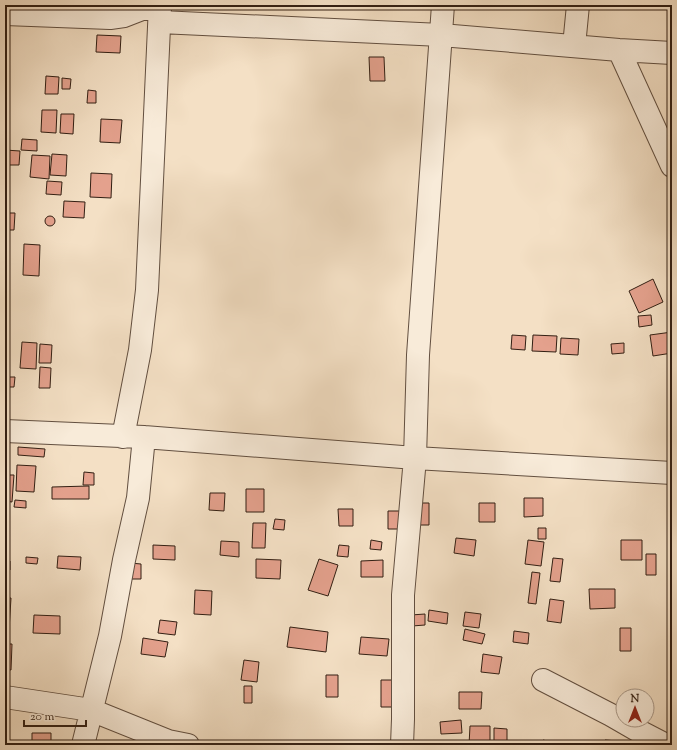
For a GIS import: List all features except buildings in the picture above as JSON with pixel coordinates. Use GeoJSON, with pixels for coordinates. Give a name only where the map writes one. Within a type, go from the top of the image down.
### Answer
{"type":"FeatureCollection","features":[{"type":"Feature","properties":{"kind":"street"},"geometry":{"type":"LineString","coordinates":[[402,745],[403,595],[415,458],[418,355],[443,5]]}},
{"type":"Feature","properties":{"kind":"street"},"geometry":{"type":"LineString","coordinates":[[574,46],[578,5]]}},
{"type":"Feature","properties":{"kind":"street"},"geometry":{"type":"LineString","coordinates":[[5,14],[110,18],[124,16],[142,8],[160,12],[441,36],[672,53]]}},
{"type":"Feature","properties":{"kind":"street"},"geometry":{"type":"LineString","coordinates":[[83,745],[110,636],[124,560],[138,498],[133,437],[140,350],[147,290],[160,12]]}},
{"type":"Feature","properties":{"kind":"street"},"geometry":{"type":"LineString","coordinates":[[619,50],[672,166]]}},
{"type":"Feature","properties":{"kind":"street"},"geometry":{"type":"LineString","coordinates":[[5,431],[133,437],[415,458],[672,473]]}},
{"type":"Feature","properties":{"kind":"street"},"geometry":{"type":"LineString","coordinates":[[544,680],[666,745]]}},
{"type":"Feature","properties":{"kind":"street"},"geometry":{"type":"LineString","coordinates":[[5,697],[91,710],[168,741],[188,745]]}}]}
